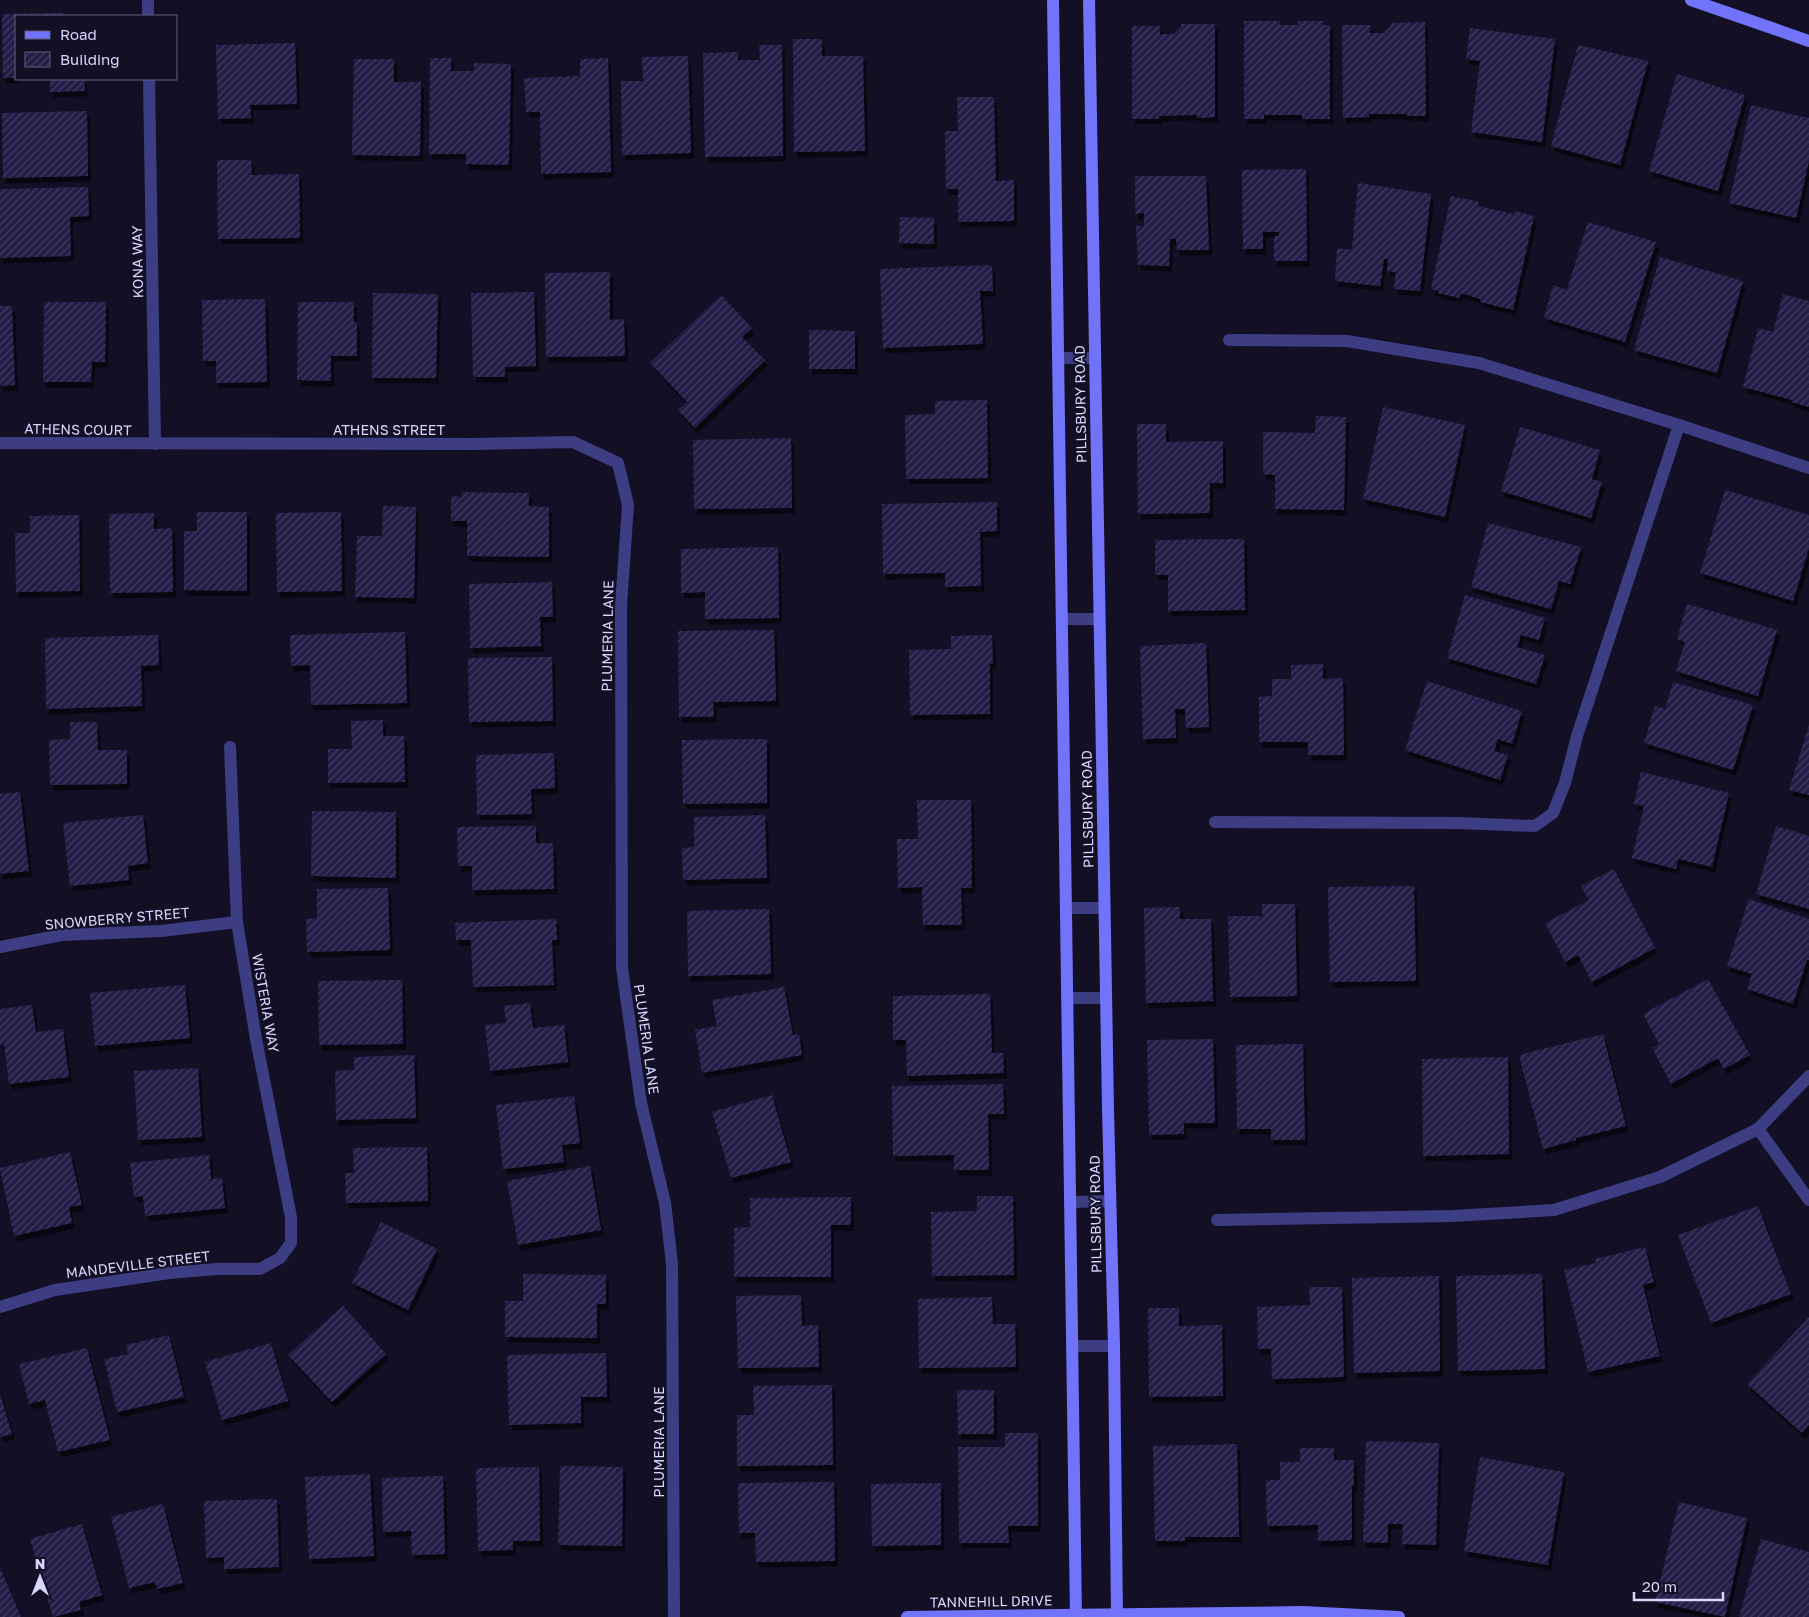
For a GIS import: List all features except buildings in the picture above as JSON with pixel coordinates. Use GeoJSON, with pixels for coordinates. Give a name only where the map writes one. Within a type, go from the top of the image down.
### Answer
{"type":"FeatureCollection","features":[{"type":"Feature","properties":{"kind":"street"},"geometry":{"type":"LineString","coordinates":[[148,0],[148,15]]}},
{"type":"Feature","properties":{"kind":"street","name":"PILLSBURY ROAD"},"geometry":{"type":"LineString","coordinates":[[1053,0],[1076,1616]]}},
{"type":"Feature","properties":{"kind":"street","name":"PILLSBURY ROAD"},"geometry":{"type":"LineString","coordinates":[[1088,0],[1104,908],[1114,1346],[1117,1615]]}},
{"type":"Feature","properties":{"kind":"street"},"geometry":{"type":"LineString","coordinates":[[1691,0],[1809,41]]}},
{"type":"Feature","properties":{"kind":"street","name":"KONA WAY"},"geometry":{"type":"LineString","coordinates":[[149,80],[155,444]]}},
{"type":"Feature","properties":{"kind":"street"},"geometry":{"type":"LineString","coordinates":[[1229,340],[1347,342],[1479,363],[1679,425],[1809,468]]}},
{"type":"Feature","properties":{"kind":"street"},"geometry":{"type":"LineString","coordinates":[[1058,358],[1094,358]]}},
{"type":"Feature","properties":{"kind":"street"},"geometry":{"type":"LineString","coordinates":[[1215,822],[1459,823],[1535,826],[1553,813],[1565,783],[1577,736],[1679,425]]}},
{"type":"Feature","properties":{"kind":"street","name":"ATHENS STREET"},"geometry":{"type":"LineString","coordinates":[[155,444],[474,444],[573,442],[618,463]]}},
{"type":"Feature","properties":{"kind":"street","name":"ATHENS COURT"},"geometry":{"type":"LineString","coordinates":[[0,443],[155,444]]}},
{"type":"Feature","properties":{"kind":"street","name":"PLUMERIA LANE"},"geometry":{"type":"LineString","coordinates":[[618,463],[628,505],[620,606],[622,968],[640,1103],[665,1203],[672,1264],[674,1617]]}},
{"type":"Feature","properties":{"kind":"street"},"geometry":{"type":"LineString","coordinates":[[1062,620],[1099,619]]}},
{"type":"Feature","properties":{"kind":"street","name":"WISTERIA WAY"},"geometry":{"type":"LineString","coordinates":[[230,747],[237,922],[256,1039],[291,1216],[291,1243],[280,1258]]}},
{"type":"Feature","properties":{"kind":"street"},"geometry":{"type":"LineString","coordinates":[[1066,908],[1104,908]]}},
{"type":"Feature","properties":{"kind":"street","name":"SNOWBERRY STREET"},"geometry":{"type":"LineString","coordinates":[[0,947],[62,935],[161,931],[237,922]]}},
{"type":"Feature","properties":{"kind":"street"},"geometry":{"type":"LineString","coordinates":[[1067,998],[1106,998]]}},
{"type":"Feature","properties":{"kind":"street"},"geometry":{"type":"LineString","coordinates":[[1217,1220],[1453,1216],[1554,1210],[1660,1177],[1758,1129],[1809,1076]]}},
{"type":"Feature","properties":{"kind":"street"},"geometry":{"type":"LineString","coordinates":[[1758,1129],[1809,1200]]}},
{"type":"Feature","properties":{"kind":"street"},"geometry":{"type":"LineString","coordinates":[[1070,1202],[1110,1201]]}},
{"type":"Feature","properties":{"kind":"street","name":"MANDEVILLE STREET"},"geometry":{"type":"LineString","coordinates":[[0,1307],[55,1290],[169,1273],[216,1269],[260,1269],[280,1258]]}},
{"type":"Feature","properties":{"kind":"street"},"geometry":{"type":"LineString","coordinates":[[1072,1346],[1114,1346]]}},
{"type":"Feature","properties":{"kind":"street","name":"TANNEHILL DRIVE"},"geometry":{"type":"LineString","coordinates":[[907,1617],[1303,1612],[1399,1617]]}}]}
